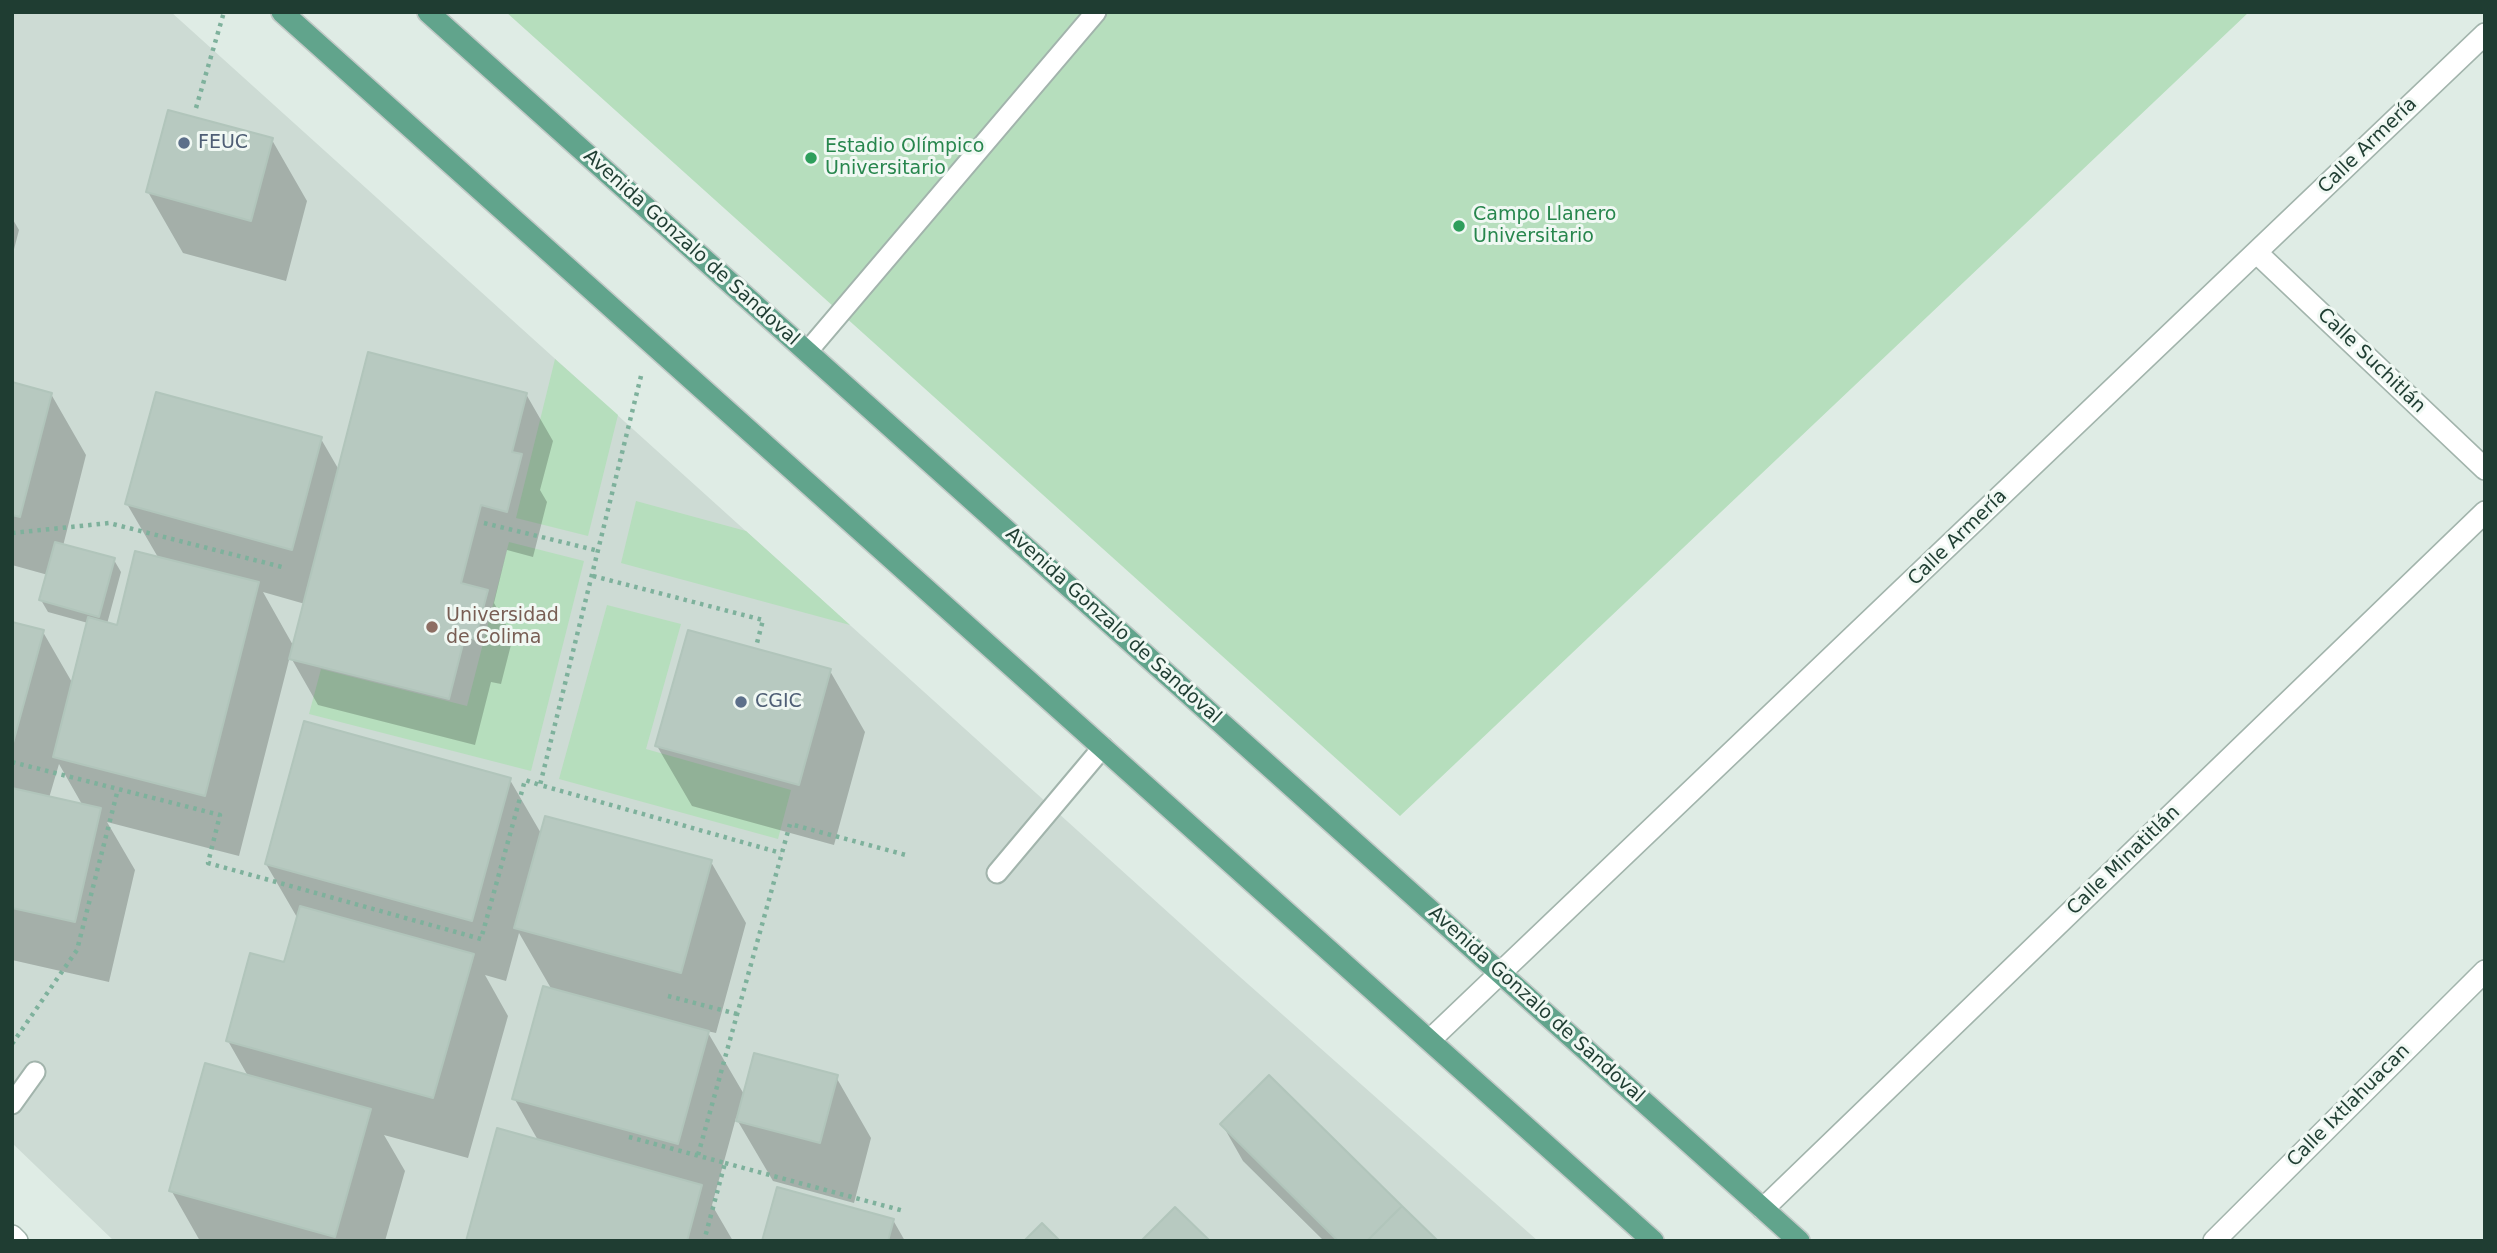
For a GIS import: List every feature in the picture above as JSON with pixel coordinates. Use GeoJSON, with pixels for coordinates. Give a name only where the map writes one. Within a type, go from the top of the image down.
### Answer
{"type":"FeatureCollection","features":[{"type":"Feature","properties":{"kind":"main road"},"geometry":{"type":"LineString","coordinates":[[282,12],[1653,1241]]}},
{"type":"Feature","properties":{"kind":"main road","name":"Avenida Gonzalo de Sandoval"},"geometry":{"type":"LineString","coordinates":[[428,12],[1799,1241]]}},
{"type":"Feature","properties":{"kind":"street","name":"Calle Armería"},"geometry":{"type":"LineString","coordinates":[[1430,1040],[2485,34]]}},
{"type":"Feature","properties":{"kind":"street","name":"Calle Suchitlán"},"geometry":{"type":"LineString","coordinates":[[2257,253],[2485,469]]}},
{"type":"Feature","properties":{"kind":"street","name":"Calle Minatitlán"},"geometry":{"type":"LineString","coordinates":[[1763,1209],[2485,512]]}},
{"type":"Feature","properties":{"kind":"street","name":"Calle Ixtlahuacan"},"geometry":{"type":"LineString","coordinates":[[2214,1241],[2485,971]]}},
{"type":"Feature","properties":{"kind":"street"},"geometry":{"type":"LineString","coordinates":[[12,1236],[17,1241]]}},
{"type":"Feature","properties":{"kind":"lane"},"geometry":{"type":"LineString","coordinates":[[807,352],[1096,12]]}},
{"type":"Feature","properties":{"kind":"lane"},"geometry":{"type":"LineString","coordinates":[[996,873],[1103,747]]}},
{"type":"Feature","properties":{"kind":"lane"},"geometry":{"type":"LineString","coordinates":[[12,1104],[35,1072]]}},
{"type":"Feature","properties":{"kind":"path"},"geometry":{"type":"LineString","coordinates":[[196,108],[224,12]]}},
{"type":"Feature","properties":{"kind":"path"},"geometry":{"type":"LineString","coordinates":[[540,785],[651,343]]}},
{"type":"Feature","properties":{"kind":"path"},"geometry":{"type":"LineString","coordinates":[[12,533],[109,523],[286,568]]}},
{"type":"Feature","properties":{"kind":"path"},"geometry":{"type":"LineString","coordinates":[[484,523],[599,551]]}},
{"type":"Feature","properties":{"kind":"path"},"geometry":{"type":"LineString","coordinates":[[593,576],[763,620],[757,643]]}},
{"type":"Feature","properties":{"kind":"path"},"geometry":{"type":"LineString","coordinates":[[12,762],[220,815],[208,863],[481,939],[525,780],[781,853]]}},
{"type":"Feature","properties":{"kind":"path"},"geometry":{"type":"LineString","coordinates":[[12,1044],[78,950],[118,789]]}},
{"type":"Feature","properties":{"kind":"path"},"geometry":{"type":"LineString","coordinates":[[698,1155],[790,824],[906,855]]}},
{"type":"Feature","properties":{"kind":"path"},"geometry":{"type":"LineString","coordinates":[[668,996],[737,1014]]}},
{"type":"Feature","properties":{"kind":"path"},"geometry":{"type":"LineString","coordinates":[[629,1137],[904,1211]]}},
{"type":"Feature","properties":{"kind":"path"},"geometry":{"type":"LineString","coordinates":[[704,1241],[725,1163]]}},
{"type":"Feature","properties":{"kind":"shaded area","name":"Universidad de Colima"},"geometry":{"type":"Polygon","coordinates":[[[12,12],[171,12],[1222,961],[1538,1241],[114,1241],[12,1143],[12,12]]]}},
{"type":"Feature","properties":{"kind":"green space"},"geometry":{"type":"Polygon","coordinates":[[[506,12],[2249,12],[1400,816],[506,12]]]}},
{"type":"Feature","properties":{"kind":"green space"},"geometry":{"type":"Polygon","coordinates":[[[555,359],[618,415],[588,536],[516,518],[555,359]]]}},
{"type":"Feature","properties":{"kind":"green space"},"geometry":{"type":"Polygon","coordinates":[[[636,501],[746,531],[850,625],[621,563],[636,501]]]}},
{"type":"Feature","properties":{"kind":"green space"},"geometry":{"type":"Polygon","coordinates":[[[509,542],[584,561],[531,771],[309,714],[321,669],[467,706],[509,542]]]}},
{"type":"Feature","properties":{"kind":"green space"},"geometry":{"type":"Polygon","coordinates":[[[607,605],[681,624],[646,749],[791,790],[778,839],[559,779],[607,605]]]}},
{"type":"Feature","properties":{"kind":"building"},"geometry":{"type":"Polygon","coordinates":[[[168,110],[273,138],[251,221],[146,192],[168,110]]]}},
{"type":"Feature","properties":{"kind":"building"},"geometry":{"type":"Polygon","coordinates":[[[368,352],[527,393],[512,452],[522,454],[507,512],[481,505],[461,583],[488,590],[475,639],[465,636],[449,699],[289,659],[368,352]]]}},
{"type":"Feature","properties":{"kind":"building"},"geometry":{"type":"Polygon","coordinates":[[[12,382],[52,393],[20,517],[12,515],[12,382]]]}},
{"type":"Feature","properties":{"kind":"building"},"geometry":{"type":"Polygon","coordinates":[[[156,392],[322,437],[292,550],[125,504],[156,392]]]}},
{"type":"Feature","properties":{"kind":"building"},"geometry":{"type":"Polygon","coordinates":[[[55,542],[115,558],[99,617],[39,600],[55,542]]]}},
{"type":"Feature","properties":{"kind":"building"},"geometry":{"type":"Polygon","coordinates":[[[135,551],[259,582],[205,796],[53,757],[88,617],[117,625],[135,551]]]}},
{"type":"Feature","properties":{"kind":"building"},"geometry":{"type":"Polygon","coordinates":[[[12,622],[44,630],[13,743],[12,742],[12,622]]]}},
{"type":"Feature","properties":{"kind":"building"},"geometry":{"type":"Polygon","coordinates":[[[688,630],[831,669],[799,785],[655,746],[688,630]]]}},
{"type":"Feature","properties":{"kind":"building"},"geometry":{"type":"Polygon","coordinates":[[[304,721],[511,778],[472,921],[265,864],[304,721]]]}},
{"type":"Feature","properties":{"kind":"building"},"geometry":{"type":"Polygon","coordinates":[[[12,788],[101,808],[75,922],[12,908],[12,788]]]}},
{"type":"Feature","properties":{"kind":"building"},"geometry":{"type":"Polygon","coordinates":[[[545,816],[712,860],[681,973],[514,928],[545,816]]]}},
{"type":"Feature","properties":{"kind":"building"},"geometry":{"type":"Polygon","coordinates":[[[300,906],[474,954],[433,1098],[226,1041],[250,953],[284,962],[300,906]]]}},
{"type":"Feature","properties":{"kind":"building"},"geometry":{"type":"Polygon","coordinates":[[[543,986],[709,1031],[678,1144],[512,1099],[543,986]]]}},
{"type":"Feature","properties":{"kind":"building"},"geometry":{"type":"Polygon","coordinates":[[[754,1053],[838,1075],[820,1143],[736,1121],[754,1053]]]}},
{"type":"Feature","properties":{"kind":"building"},"geometry":{"type":"Polygon","coordinates":[[[205,1063],[371,1109],[335,1237],[169,1191],[205,1063]]]}},
{"type":"Feature","properties":{"kind":"building"},"geometry":{"type":"Polygon","coordinates":[[[1269,1075],[1402,1206],[1367,1241],[1338,1241],[1220,1124],[1269,1075]]]}},
{"type":"Feature","properties":{"kind":"building"},"geometry":{"type":"Polygon","coordinates":[[[497,1128],[702,1185],[687,1241],[466,1241],[497,1128]]]}},
{"type":"Feature","properties":{"kind":"building"},"geometry":{"type":"Polygon","coordinates":[[[777,1187],[894,1219],[888,1241],[762,1241],[777,1187]]]}},
{"type":"Feature","properties":{"kind":"building"},"geometry":{"type":"Polygon","coordinates":[[[1402,1206],[1438,1241],[1367,1241],[1402,1206]]]}},
{"type":"Feature","properties":{"kind":"building"},"geometry":{"type":"Polygon","coordinates":[[[1175,1207],[1210,1241],[1141,1241],[1175,1207]]]}},
{"type":"Feature","properties":{"kind":"building"},"geometry":{"type":"Polygon","coordinates":[[[1042,1223],[1060,1241],[1024,1241],[1042,1223]]]}},
{"type":"Feature","properties":{"kind":"place","name":"FEUC"},"geometry":{"type":"Point","coordinates":[184,143]}},
{"type":"Feature","properties":{"kind":"place","name":"Estadio Olímpico Universitario"},"geometry":{"type":"Point","coordinates":[811,158]}},
{"type":"Feature","properties":{"kind":"place","name":"Campo Llanero Universitario"},"geometry":{"type":"Point","coordinates":[1459,226]}},
{"type":"Feature","properties":{"kind":"place","name":"Universidad de Colima"},"geometry":{"type":"Point","coordinates":[432,627]}},
{"type":"Feature","properties":{"kind":"place","name":"CGIC"},"geometry":{"type":"Point","coordinates":[741,702]}}]}
